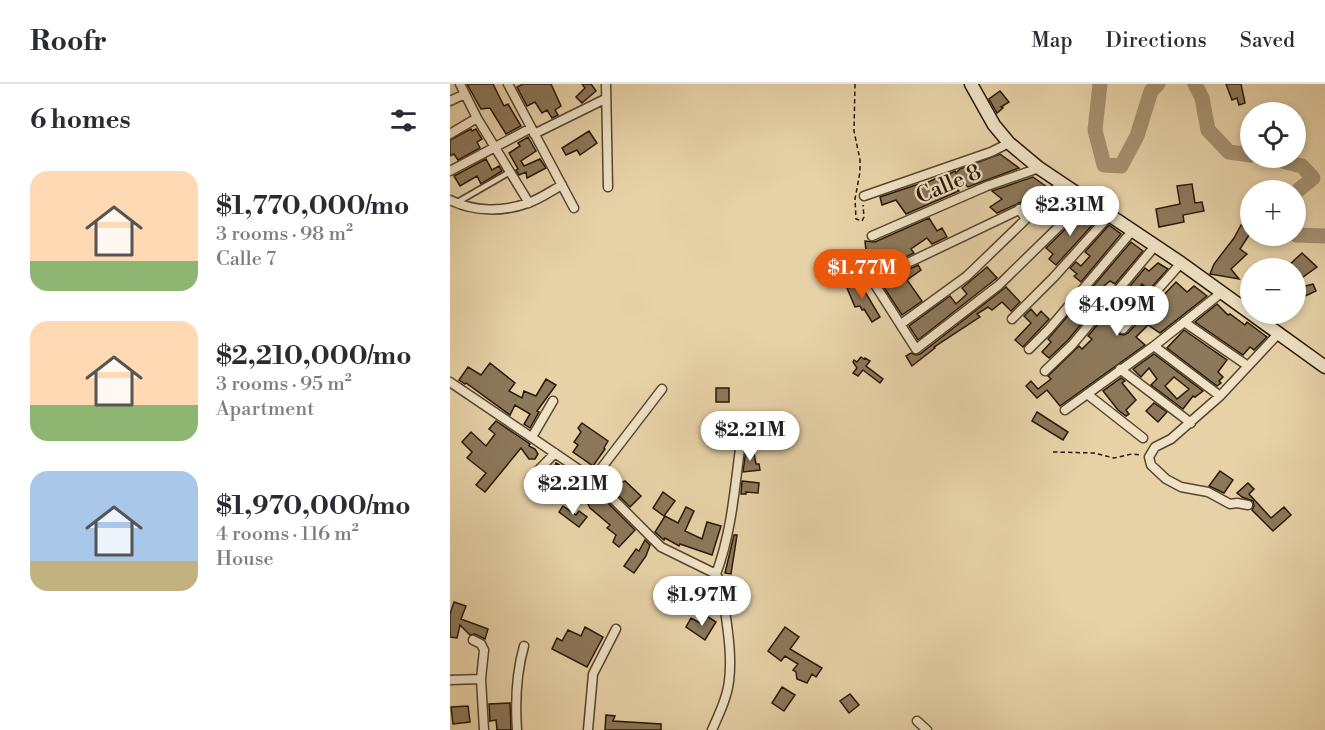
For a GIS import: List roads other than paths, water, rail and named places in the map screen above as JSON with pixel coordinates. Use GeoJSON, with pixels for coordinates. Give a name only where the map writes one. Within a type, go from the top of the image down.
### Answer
{"type":"FeatureCollection","features":[{"type":"Feature","properties":{"kind":"main road"},"geometry":{"type":"LineString","coordinates":[[971,84],[994,125],[1009,143],[1039,168],[1181,263],[1325,367]]}},
{"type":"Feature","properties":{"kind":"street"},"geometry":{"type":"LineString","coordinates":[[460,84],[477,118],[529,203]]}},
{"type":"Feature","properties":{"kind":"street"},"geometry":{"type":"LineString","coordinates":[[508,84],[574,208]]}},
{"type":"Feature","properties":{"kind":"street"},"geometry":{"type":"LineString","coordinates":[[606,84],[608,187]]}},
{"type":"Feature","properties":{"kind":"street"},"geometry":{"type":"LineString","coordinates":[[450,101],[465,94]]}},
{"type":"Feature","properties":{"kind":"street"},"geometry":{"type":"LineString","coordinates":[[450,171],[494,147],[605,99]]}},
{"type":"Feature","properties":{"kind":"street"},"geometry":{"type":"LineString","coordinates":[[450,134],[477,118]]}},
{"type":"Feature","properties":{"kind":"street"},"geometry":{"type":"LineString","coordinates":[[864,196],[991,152],[1009,143]]}},
{"type":"Feature","properties":{"kind":"street","name":"Calle 8"},"geometry":{"type":"LineString","coordinates":[[872,236],[987,186],[1039,168]]}},
{"type":"Feature","properties":{"kind":"street"},"geometry":{"type":"LineString","coordinates":[[1062,183],[1042,199],[872,280],[916,349],[999,285],[1086,200]]}},
{"type":"Feature","properties":{"kind":"street"},"geometry":{"type":"LineString","coordinates":[[453,202],[469,208],[503,209],[529,203],[562,185]]}},
{"type":"Feature","properties":{"kind":"street"},"geometry":{"type":"LineString","coordinates":[[901,324],[967,276],[1003,243],[1026,219],[1019,209]]}},
{"type":"Feature","properties":{"kind":"street"},"geometry":{"type":"LineString","coordinates":[[1012,319],[1109,216]]}},
{"type":"Feature","properties":{"kind":"street"},"geometry":{"type":"LineString","coordinates":[[1029,349],[1049,329],[1132,230]]}},
{"type":"Feature","properties":{"kind":"street"},"geometry":{"type":"LineString","coordinates":[[1045,371],[1072,345],[1155,246]]}},
{"type":"Feature","properties":{"kind":"street"},"geometry":{"type":"LineString","coordinates":[[1123,329],[1181,263]]}},
{"type":"Feature","properties":{"kind":"street"},"geometry":{"type":"LineString","coordinates":[[1065,410],[1154,346],[1221,293]]}},
{"type":"Feature","properties":{"kind":"street"},"geometry":{"type":"LineString","coordinates":[[1184,322],[1248,366]]}},
{"type":"Feature","properties":{"kind":"street"},"geometry":{"type":"LineString","coordinates":[[1248,505],[1230,504],[1208,492],[1181,487],[1166,479],[1149,461],[1149,456],[1155,447],[1171,439],[1220,396],[1278,334]]}},
{"type":"Feature","properties":{"kind":"street"},"geometry":{"type":"LineString","coordinates":[[1154,346],[1220,396]]}},
{"type":"Feature","properties":{"kind":"street"},"geometry":{"type":"LineString","coordinates":[[1120,369],[1191,423]]}},
{"type":"Feature","properties":{"kind":"street"},"geometry":{"type":"LineString","coordinates":[[450,382],[593,479],[661,547],[716,574],[722,586],[730,656],[729,682],[723,706],[712,730]]}},
{"type":"Feature","properties":{"kind":"street"},"geometry":{"type":"LineString","coordinates":[[593,479],[662,389]]}},
{"type":"Feature","properties":{"kind":"street"},"geometry":{"type":"LineString","coordinates":[[1087,394],[1143,438]]}},
{"type":"Feature","properties":{"kind":"street"},"geometry":{"type":"LineString","coordinates":[[532,437],[553,401]]}},
{"type":"Feature","properties":{"kind":"street"},"geometry":{"type":"LineString","coordinates":[[716,574],[732,513],[742,434],[750,427],[755,439]]}},
{"type":"Feature","properties":{"kind":"street"},"geometry":{"type":"LineString","coordinates":[[530,479],[555,453]]}},
{"type":"Feature","properties":{"kind":"street"},"geometry":{"type":"LineString","coordinates":[[588,730],[593,674],[616,629]]}},
{"type":"Feature","properties":{"kind":"street"},"geometry":{"type":"LineString","coordinates":[[473,639],[481,644],[484,650],[481,679],[484,730]]}},
{"type":"Feature","properties":{"kind":"street"},"geometry":{"type":"LineString","coordinates":[[517,730],[515,710],[517,671],[524,646]]}},
{"type":"Feature","properties":{"kind":"street"},"geometry":{"type":"LineString","coordinates":[[450,680],[481,679]]}},
{"type":"Feature","properties":{"kind":"street"},"geometry":{"type":"LineString","coordinates":[[917,721],[927,730]]}},
{"type":"Feature","properties":{"kind":"lane"},"geometry":{"type":"LineString","coordinates":[[453,202],[510,172]]}},
{"type":"Feature","properties":{"kind":"waterway"},"geometry":{"type":"LineString","coordinates":[[1100,84],[1095,130],[1104,165],[1121,166],[1137,136],[1151,91],[1158,84]]}},
{"type":"Feature","properties":{"kind":"waterway"},"geometry":{"type":"LineString","coordinates":[[1195,84],[1202,98],[1208,130],[1229,152],[1240,154]]}},
{"type":"Feature","properties":{"kind":"waterway"},"geometry":{"type":"LineString","coordinates":[[1304,168],[1313,178],[1306,184]]}},
{"type":"Feature","properties":{"kind":"waterway"},"geometry":{"type":"LineString","coordinates":[[1306,235],[1325,236]]}}]}
